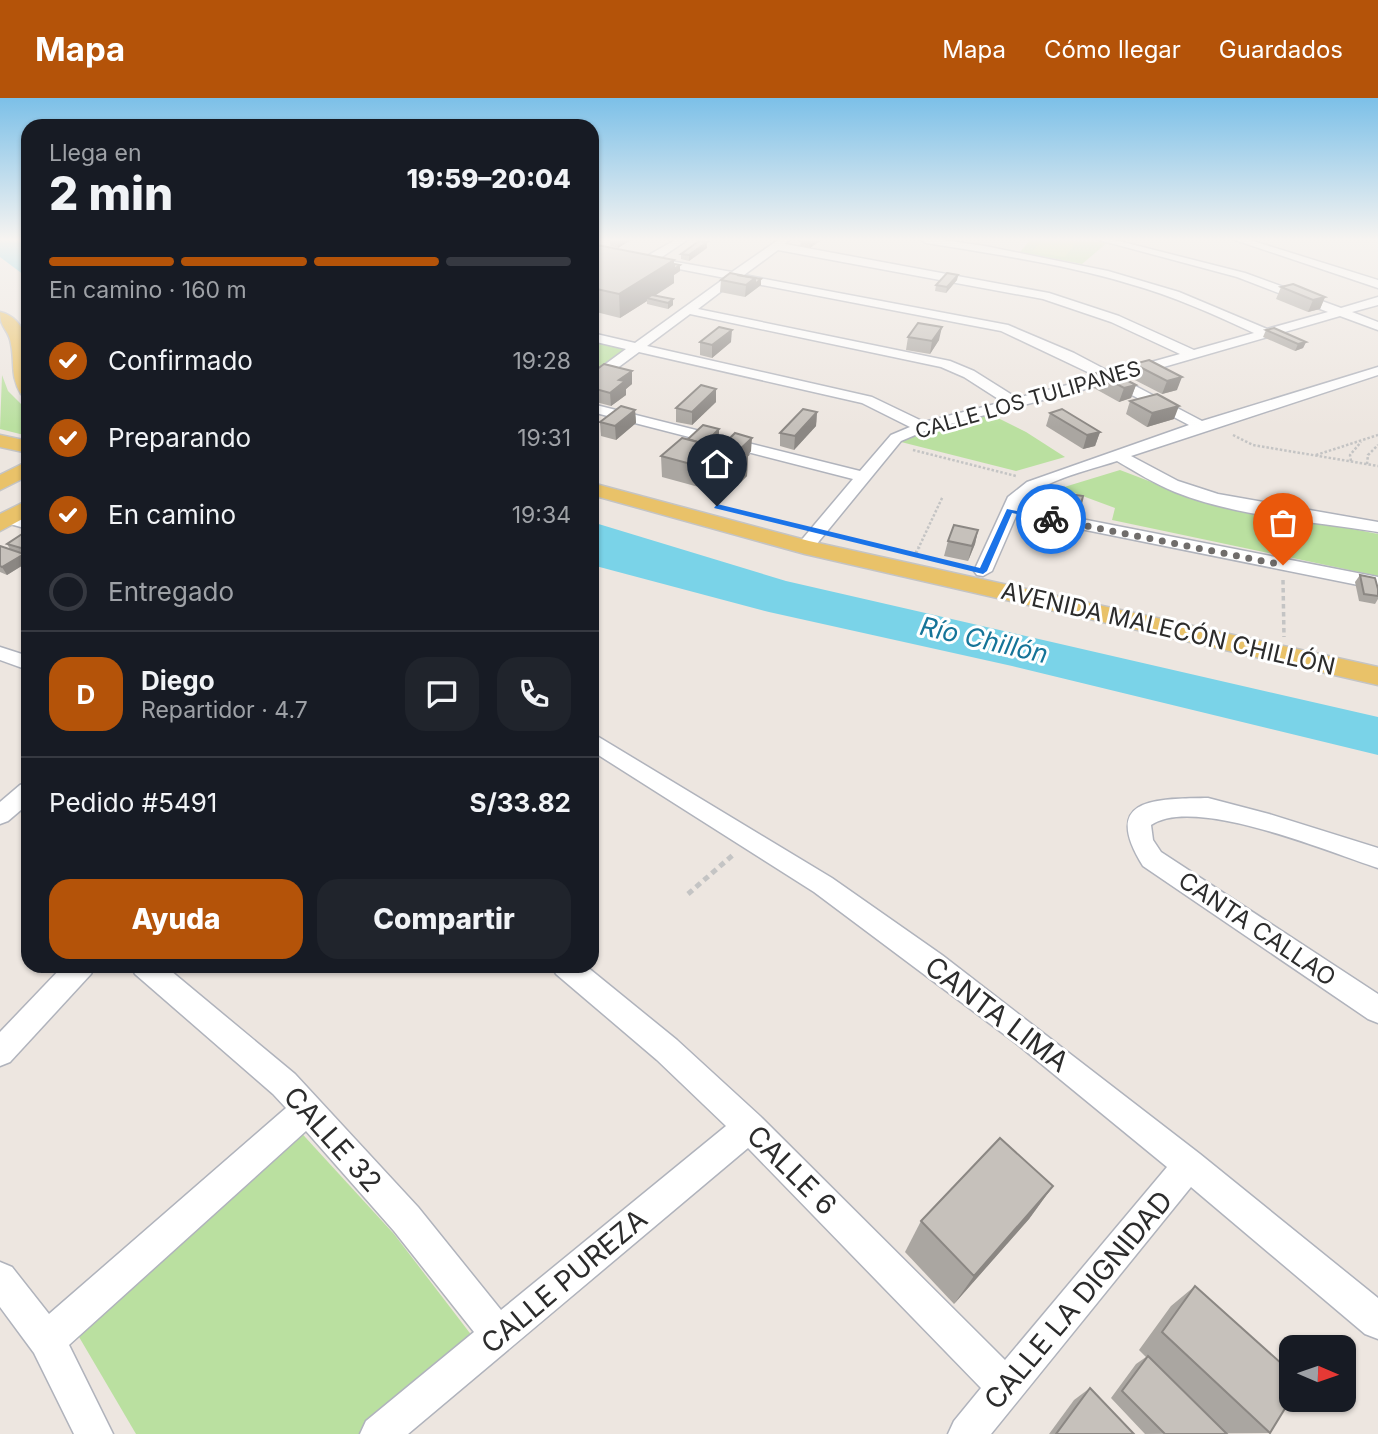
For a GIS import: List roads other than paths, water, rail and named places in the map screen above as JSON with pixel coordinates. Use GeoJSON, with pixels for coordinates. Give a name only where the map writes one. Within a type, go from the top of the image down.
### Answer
{"type":"FeatureCollection","features":[{"type":"Feature","properties":{"kind":"main road"},"geometry":{"type":"LineString","coordinates":[[0,317],[20,341],[18,362],[21,375]]}},
{"type":"Feature","properties":{"kind":"main road"},"geometry":{"type":"LineString","coordinates":[[0,336],[7,344],[4,356]]}},
{"type":"Feature","properties":{"kind":"main road"},"geometry":{"type":"LineString","coordinates":[[0,441],[21,446]]}},
{"type":"Feature","properties":{"kind":"main road"},"geometry":{"type":"LineString","coordinates":[[0,484],[21,471]]}},
{"type":"Feature","properties":{"kind":"main road","name":"AVENIDA MALECÓN CHILLÓN"},"geometry":{"type":"LineString","coordinates":[[599,475],[811,540],[915,555],[1378,658]]}},
{"type":"Feature","properties":{"kind":"main road","name":"AVENIDA MALECÓN CHILLÓN"},"geometry":{"type":"LineString","coordinates":[[599,491],[1378,676]]}},
{"type":"Feature","properties":{"kind":"main road"},"geometry":{"type":"LineString","coordinates":[[11,515],[21,497]]}},
{"type":"Feature","properties":{"kind":"street"},"geometry":{"type":"LineString","coordinates":[[599,375],[696,302]]}},
{"type":"Feature","properties":{"kind":"street"},"geometry":{"type":"LineString","coordinates":[[869,302],[1004,328],[1034,339],[1206,425]]}},
{"type":"Feature","properties":{"kind":"street"},"geometry":{"type":"LineString","coordinates":[[1064,302],[1115,319],[1192,354]]}},
{"type":"Feature","properties":{"kind":"street"},"geometry":{"type":"LineString","coordinates":[[1192,302],[1265,333]]}},
{"type":"Feature","properties":{"kind":"street"},"geometry":{"type":"LineString","coordinates":[[1313,302],[1378,326]]}},
{"type":"Feature","properties":{"kind":"street","name":"CALLE LOS TULIPANES"},"geometry":{"type":"LineString","coordinates":[[811,540],[896,438],[922,427],[1373,302]]}},
{"type":"Feature","properties":{"kind":"street"},"geometry":{"type":"LineString","coordinates":[[686,310],[945,364],[969,374],[1015,403]]}},
{"type":"Feature","properties":{"kind":"street"},"geometry":{"type":"LineString","coordinates":[[599,339],[867,400],[922,427]]}},
{"type":"Feature","properties":{"kind":"street"},"geometry":{"type":"LineString","coordinates":[[983,571],[1016,497],[1040,482],[1378,370]]}},
{"type":"Feature","properties":{"kind":"street"},"geometry":{"type":"LineString","coordinates":[[599,410],[864,477]]}},
{"type":"Feature","properties":{"kind":"street"},"geometry":{"type":"LineString","coordinates":[[1119,455],[1156,477],[1190,492],[1232,502],[1378,527]]}},
{"type":"Feature","properties":{"kind":"street"},"geometry":{"type":"LineString","coordinates":[[1010,510],[1378,583]]}},
{"type":"Feature","properties":{"kind":"street"},"geometry":{"type":"LineString","coordinates":[[0,653],[21,660]]}},
{"type":"Feature","properties":{"kind":"street","name":"CANTA LIMA"},"geometry":{"type":"LineString","coordinates":[[599,745],[823,885],[932,963],[1189,1165],[1378,1321]]}},
{"type":"Feature","properties":{"kind":"street"},"geometry":{"type":"LineString","coordinates":[[0,815],[21,797]]}},
{"type":"Feature","properties":{"kind":"street","name":"CANTA CALLAO"},"geometry":{"type":"LineString","coordinates":[[1378,859],[1269,823],[1208,807],[1158,808],[1139,821],[1141,842],[1152,859],[1378,1010]]}},
{"type":"Feature","properties":{"kind":"street"},"geometry":{"type":"LineString","coordinates":[[0,1052],[74,973]]}},
{"type":"Feature","properties":{"kind":"street","name":"CALLE 32"},"geometry":{"type":"LineString","coordinates":[[153,973],[284,1084],[406,1219],[499,1335]]}},
{"type":"Feature","properties":{"kind":"street","name":"CALLE 6"},"geometry":{"type":"LineString","coordinates":[[574,973],[667,1050],[749,1127],[1006,1387]]}},
{"type":"Feature","properties":{"kind":"street"},"geometry":{"type":"LineString","coordinates":[[47,1340],[307,1110]]}},
{"type":"Feature","properties":{"kind":"street","name":"CALLE PUREZA"},"geometry":{"type":"LineString","coordinates":[[379,1434],[749,1127]]}},
{"type":"Feature","properties":{"kind":"street","name":"CALLE LA DIGNIDAD"},"geometry":{"type":"LineString","coordinates":[[967,1434],[1189,1165]]}},
{"type":"Feature","properties":{"kind":"street"},"geometry":{"type":"LineString","coordinates":[[0,1279],[47,1340],[94,1434]]}},
{"type":"Feature","properties":{"kind":"water","name":"Río Chillón"},"geometry":{"type":"Polygon","coordinates":[[[599,524],[786,581],[1378,717],[1378,755],[1012,666],[769,612],[599,567],[599,524]]]}}]}
